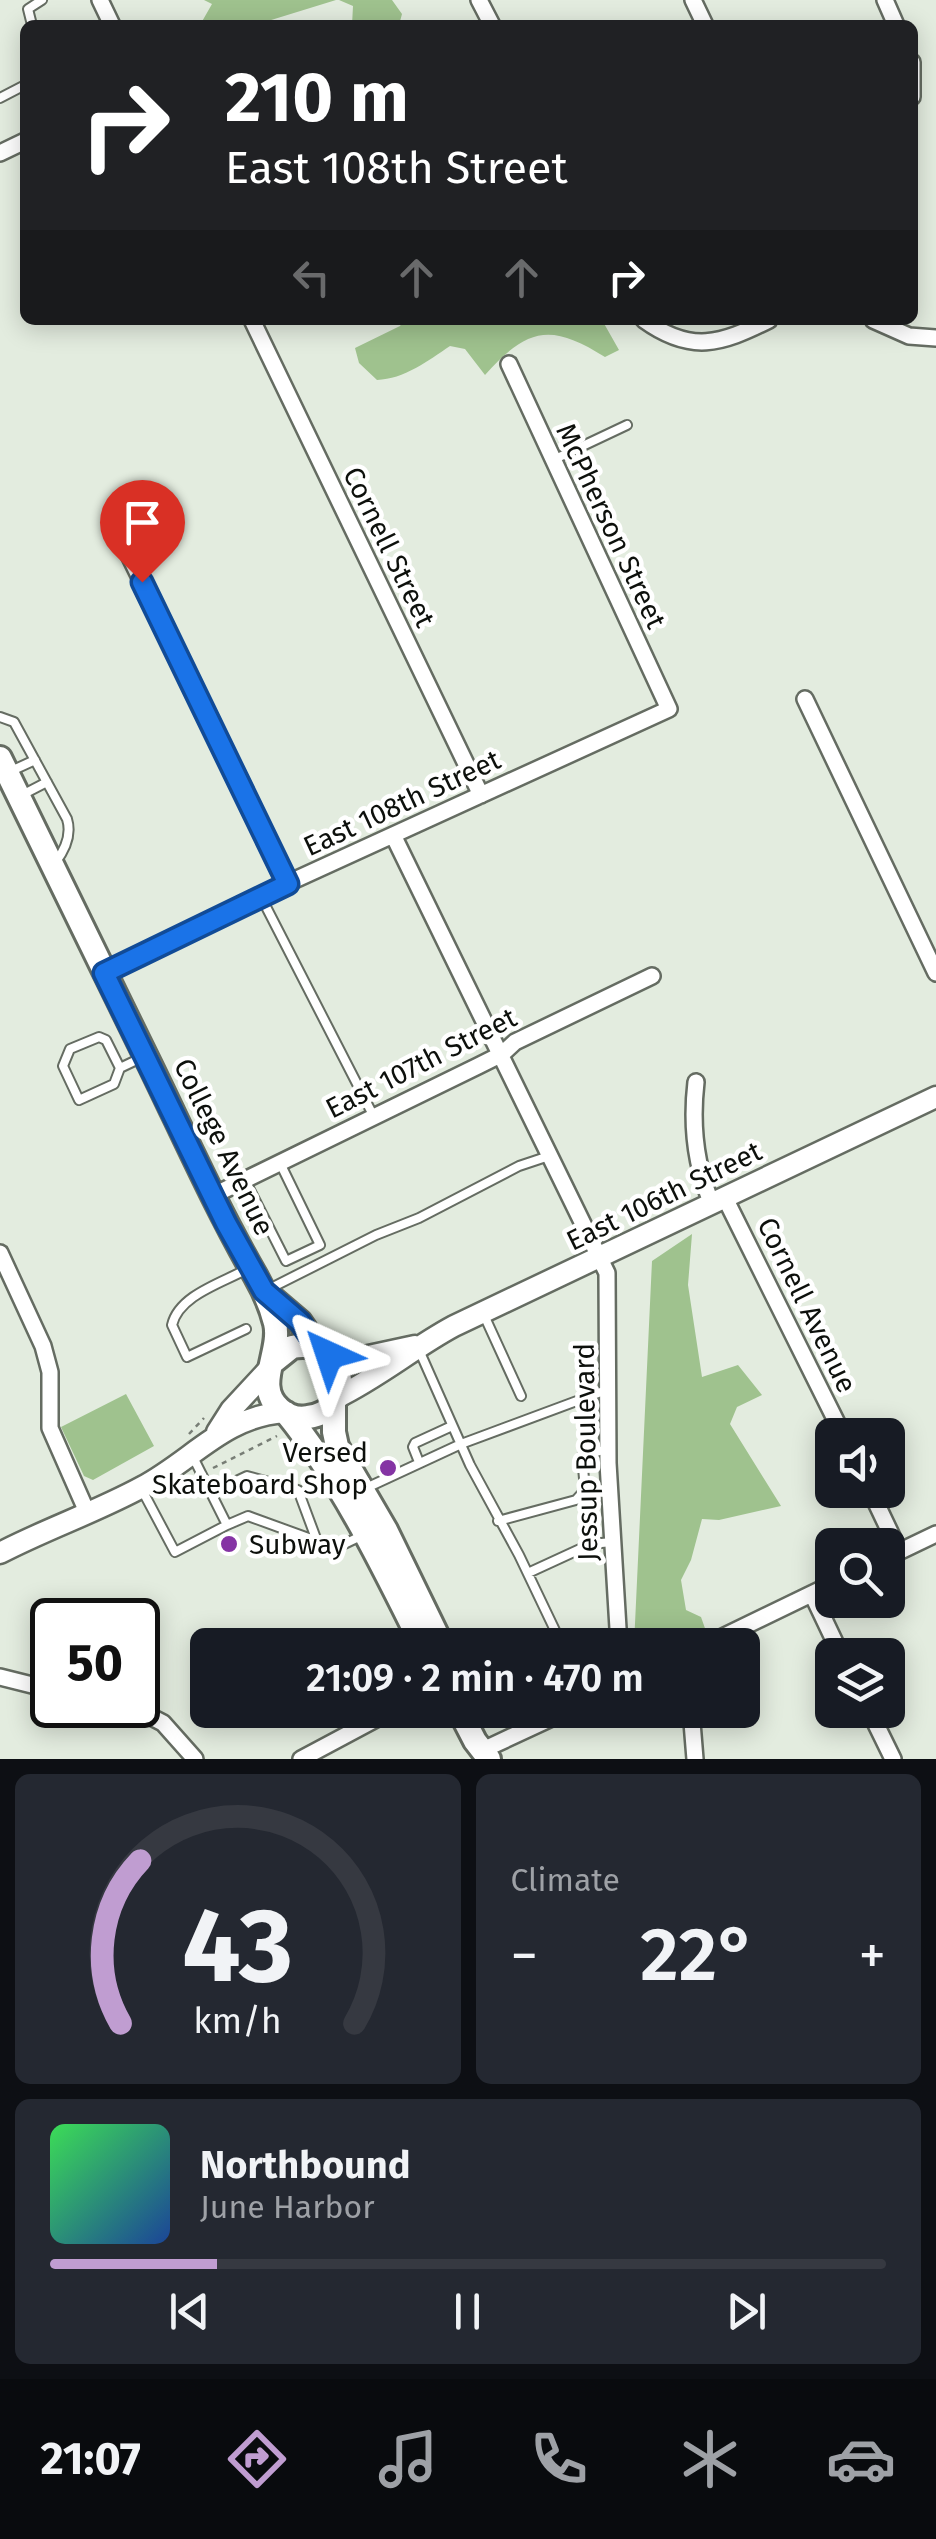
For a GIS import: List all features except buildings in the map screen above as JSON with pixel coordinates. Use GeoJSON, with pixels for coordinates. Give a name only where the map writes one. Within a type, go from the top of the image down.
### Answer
{"type":"FeatureCollection","features":[{"type":"Feature","properties":{"kind":"main road","name":"College Avenue"},"geometry":{"type":"LineString","coordinates":[[4,766],[212,1196],[264,1291],[275,1323],[276,1349],[271,1366]]}},
{"type":"Feature","properties":{"kind":"main road","name":"College Avenue"},"geometry":{"type":"LineString","coordinates":[[264,1291],[300,1322],[324,1351]]}},
{"type":"Feature","properties":{"kind":"main road"},"geometry":{"type":"LineString","coordinates":[[413,1628],[366,1534],[310,1444],[269,1393],[271,1366],[292,1347],[324,1351],[339,1372],[334,1432],[337,1446],[433,1628]]}},
{"type":"Feature","properties":{"kind":"main road"},"geometry":{"type":"LineString","coordinates":[[285,1413],[312,1416],[335,1400]]}},
{"type":"Feature","properties":{"kind":"main road"},"geometry":{"type":"LineString","coordinates":[[468,1728],[475,1741],[493,1750]]}},
{"type":"Feature","properties":{"kind":"street","name":"Cornell Street"},"geometry":{"type":"LineString","coordinates":[[254,325],[481,795]]}},
{"type":"Feature","properties":{"kind":"street"},"geometry":{"type":"LineString","coordinates":[[652,325],[669,336],[704,342],[733,338],[760,325]]}},
{"type":"Feature","properties":{"kind":"street"},"geometry":{"type":"LineString","coordinates":[[883,325],[908,336],[936,338]]}},
{"type":"Feature","properties":{"kind":"street","name":"McPherson Street"},"geometry":{"type":"LineString","coordinates":[[509,364],[669,709]]}},
{"type":"Feature","properties":{"kind":"street"},"geometry":{"type":"LineString","coordinates":[[128,553],[288,884]]}},
{"type":"Feature","properties":{"kind":"street"},"geometry":{"type":"LineString","coordinates":[[805,700],[936,973]]}},
{"type":"Feature","properties":{"kind":"street","name":"East 108th Street"},"geometry":{"type":"LineString","coordinates":[[104,973],[669,709]]}},
{"type":"Feature","properties":{"kind":"street","name":"Jessup Boulevard"},"geometry":{"type":"LineString","coordinates":[[393,835],[610,1283],[608,1449],[618,1628]]}},
{"type":"Feature","properties":{"kind":"street","name":"East 107th Street"},"geometry":{"type":"LineString","coordinates":[[212,1196],[652,976]]}},
{"type":"Feature","properties":{"kind":"street"},"geometry":{"type":"LineString","coordinates":[[696,1082],[693,1121],[700,1179],[718,1201]]}},
{"type":"Feature","properties":{"kind":"street","name":"East 106th Street"},"geometry":{"type":"LineString","coordinates":[[335,1400],[417,1346],[936,1097]]}},
{"type":"Feature","properties":{"kind":"street","name":"Cornell Avenue"},"geometry":{"type":"LineString","coordinates":[[718,1201],[834,1418]]}},
{"type":"Feature","properties":{"kind":"street"},"geometry":{"type":"LineString","coordinates":[[0,1253],[44,1346],[50,1372],[50,1428],[87,1512]]}},
{"type":"Feature","properties":{"kind":"street","name":"East 106th Street"},"geometry":{"type":"LineString","coordinates":[[324,1351],[350,1360],[417,1346]]}},
{"type":"Feature","properties":{"kind":"street"},"geometry":{"type":"LineString","coordinates":[[0,1553],[142,1488],[231,1410],[271,1366]]}},
{"type":"Feature","properties":{"kind":"street"},"geometry":{"type":"LineString","coordinates":[[210,1426],[285,1413]]}},
{"type":"Feature","properties":{"kind":"street"},"geometry":{"type":"LineString","coordinates":[[905,1548],[936,1534]]}},
{"type":"Feature","properties":{"kind":"street"},"geometry":{"type":"LineString","coordinates":[[741,1628],[815,1592]]}},
{"type":"Feature","properties":{"kind":"street"},"geometry":{"type":"LineString","coordinates":[[812,1594],[833,1638]]}},
{"type":"Feature","properties":{"kind":"street"},"geometry":{"type":"LineString","coordinates":[[0,1677],[30,1684]]}},
{"type":"Feature","properties":{"kind":"street"},"geometry":{"type":"LineString","coordinates":[[160,1722],[195,1759]]}},
{"type":"Feature","properties":{"kind":"street"},"geometry":{"type":"LineString","coordinates":[[301,1759],[359,1728]]}},
{"type":"Feature","properties":{"kind":"street"},"geometry":{"type":"LineString","coordinates":[[493,1750],[521,1728]]}},
{"type":"Feature","properties":{"kind":"street"},"geometry":{"type":"LineString","coordinates":[[692,1728],[695,1759]]}},
{"type":"Feature","properties":{"kind":"street"},"geometry":{"type":"LineString","coordinates":[[877,1728],[893,1759]]}},
{"type":"Feature","properties":{"kind":"lane"},"geometry":{"type":"LineString","coordinates":[[31,20],[28,9],[42,0]]}},
{"type":"Feature","properties":{"kind":"lane"},"geometry":{"type":"LineString","coordinates":[[553,460],[627,425]]}},
{"type":"Feature","properties":{"kind":"lane"},"geometry":{"type":"LineString","coordinates":[[0,716],[14,722],[69,828],[63,854],[52,866]]}},
{"type":"Feature","properties":{"kind":"lane"},"geometry":{"type":"LineString","coordinates":[[4,766],[35,760]]}},
{"type":"Feature","properties":{"kind":"lane"},"geometry":{"type":"LineString","coordinates":[[19,796],[47,782]]}},
{"type":"Feature","properties":{"kind":"lane"},"geometry":{"type":"LineString","coordinates":[[261,897],[374,1117]]}},
{"type":"Feature","properties":{"kind":"lane"},"geometry":{"type":"LineString","coordinates":[[120,1068],[103,1038],[70,1049],[63,1066],[79,1100],[114,1084],[112,1079],[120,1068],[145,1056]]}},
{"type":"Feature","properties":{"kind":"lane"},"geometry":{"type":"LineString","coordinates":[[89,1096],[96,1084]]}},
{"type":"Feature","properties":{"kind":"lane"},"geometry":{"type":"LineString","coordinates":[[264,1291],[420,1218],[518,1166],[550,1155]]}},
{"type":"Feature","properties":{"kind":"lane"},"geometry":{"type":"LineString","coordinates":[[245,1180],[286,1261],[320,1244],[280,1163]]}},
{"type":"Feature","properties":{"kind":"lane"},"geometry":{"type":"LineString","coordinates":[[246,1329],[187,1357],[172,1325],[178,1311],[202,1290],[250,1267]]}},
{"type":"Feature","properties":{"kind":"lane"},"geometry":{"type":"LineString","coordinates":[[483,1313],[521,1396]]}},
{"type":"Feature","properties":{"kind":"lane"},"geometry":{"type":"LineString","coordinates":[[417,1346],[452,1426],[554,1628]]}},
{"type":"Feature","properties":{"kind":"lane"},"geometry":{"type":"LineString","coordinates":[[363,1490],[461,1444],[609,1389]]}},
{"type":"Feature","properties":{"kind":"lane"},"geometry":{"type":"LineString","coordinates":[[419,1462],[415,1442],[452,1426]]}},
{"type":"Feature","properties":{"kind":"lane"},"geometry":{"type":"LineString","coordinates":[[187,1447],[227,1525]]}},
{"type":"Feature","properties":{"kind":"lane"},"geometry":{"type":"LineString","coordinates":[[498,1520],[576,1500],[585,1490],[582,1456],[608,1449]]}},
{"type":"Feature","properties":{"kind":"lane"},"geometry":{"type":"LineString","coordinates":[[211,1493],[247,1476],[298,1490],[317,1542]]}},
{"type":"Feature","properties":{"kind":"lane"},"geometry":{"type":"LineString","coordinates":[[142,1488],[175,1552],[248,1516],[336,1548],[366,1534]]}},
{"type":"Feature","properties":{"kind":"lane"},"geometry":{"type":"LineString","coordinates":[[528,1573],[591,1544],[612,1542]]}},
{"type":"Feature","properties":{"kind":"path"},"geometry":{"type":"LineString","coordinates":[[187,1447],[210,1426]]}},
{"type":"Feature","properties":{"kind":"green space"},"geometry":{"type":"Polygon","coordinates":[[[204,0],[336,0],[271,20],[203,20],[212,4],[204,0]]]}},
{"type":"Feature","properties":{"kind":"green space"},"geometry":{"type":"Polygon","coordinates":[[[339,0],[392,0],[402,14],[400,20],[352,20],[353,6],[339,0]]]}},
{"type":"Feature","properties":{"kind":"green space"},"geometry":{"type":"Polygon","coordinates":[[[605,325],[619,350],[605,357],[570,339],[541,335],[514,347],[485,375],[465,349],[450,346],[406,373],[377,380],[359,363],[355,348],[400,326],[605,325]]]}},
{"type":"Feature","properties":{"kind":"green space"},"geometry":{"type":"Polygon","coordinates":[[[692,1234],[688,1285],[702,1377],[738,1365],[762,1395],[737,1407],[730,1424],[781,1506],[719,1520],[702,1519],[681,1580],[686,1610],[701,1617],[705,1628],[635,1628],[652,1261],[692,1234]]]}},
{"type":"Feature","properties":{"kind":"green space"},"geometry":{"type":"Polygon","coordinates":[[[126,1394],[154,1446],[93,1480],[84,1476],[61,1427],[126,1394]]]}},
{"type":"Feature","properties":{"kind":"place","name":"Versed Skateboard Shop"},"geometry":{"type":"Point","coordinates":[388,1468]}},
{"type":"Feature","properties":{"kind":"place","name":"Subway"},"geometry":{"type":"Point","coordinates":[229,1544]}},
{"type":"Feature","properties":{"kind":"route"},"geometry":{"type":"LineString","coordinates":[[142,582],[288,884],[104,973],[226,1223],[264,1291],[300,1322],[318,1348],[329,1355]]}}]}
